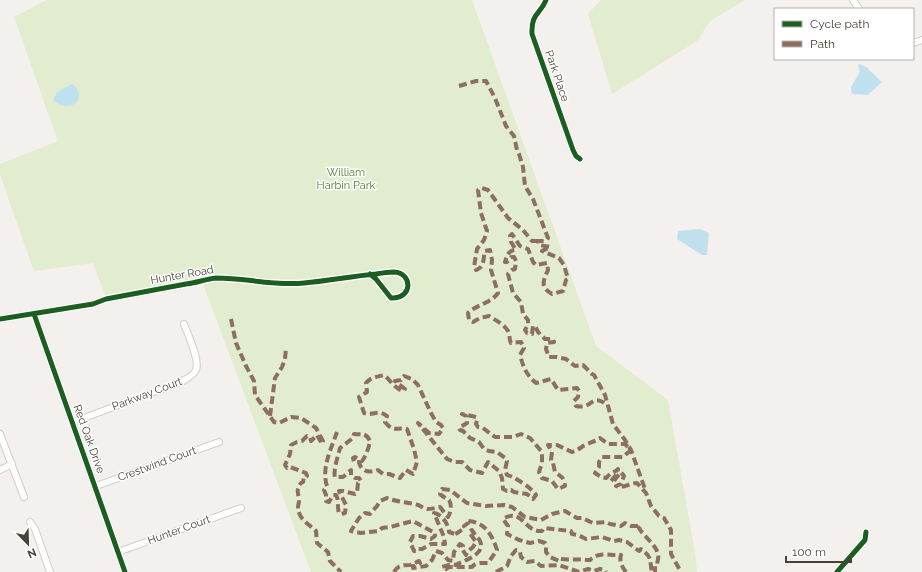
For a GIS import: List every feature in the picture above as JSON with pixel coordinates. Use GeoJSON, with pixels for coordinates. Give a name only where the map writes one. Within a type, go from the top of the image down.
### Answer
{"type":"FeatureCollection","features":[{"type":"Feature","properties":{"kind":"street","name":"Park Place"},"geometry":{"type":"LineString","coordinates":[[546,0],[545,4],[533,21],[532,34],[573,150],[576,156],[580,159]]}},
{"type":"Feature","properties":{"kind":"street","name":"Hunter Road"},"geometry":{"type":"LineString","coordinates":[[0,319],[93,304],[106,299],[214,278],[282,284],[304,283],[370,274],[395,272],[402,274],[408,281],[406,292],[398,298],[391,298],[376,279],[370,274]]}},
{"type":"Feature","properties":{"kind":"street","name":"Red Oak Drive"},"geometry":{"type":"LineString","coordinates":[[34,314],[96,486],[125,572]]}},
{"type":"Feature","properties":{"kind":"street","name":"Parkway Court"},"geometry":{"type":"LineString","coordinates":[[73,422],[181,382],[191,376],[196,371],[197,363],[184,324]]}},
{"type":"Feature","properties":{"kind":"street"},"geometry":{"type":"LineString","coordinates":[[0,434],[24,496]]}},
{"type":"Feature","properties":{"kind":"street","name":"Crestwind Court"},"geometry":{"type":"LineString","coordinates":[[96,486],[219,442]]}},
{"type":"Feature","properties":{"kind":"street"},"geometry":{"type":"LineString","coordinates":[[0,470],[12,464]]}},
{"type":"Feature","properties":{"kind":"street","name":"Hunter Court"},"geometry":{"type":"LineString","coordinates":[[118,552],[241,508]]}},
{"type":"Feature","properties":{"kind":"street"},"geometry":{"type":"LineString","coordinates":[[30,522],[35,529],[50,572]]}},
{"type":"Feature","properties":{"kind":"street"},"geometry":{"type":"LineString","coordinates":[[838,572],[865,540],[866,532]]}},
{"type":"Feature","properties":{"kind":"green space","name":"William Harbin Park"},"geometry":{"type":"Polygon","coordinates":[[[47,0],[472,0],[596,346],[668,400],[697,572],[311,572],[202,281],[106,299],[93,263],[34,271],[0,175],[0,164],[58,141],[14,17],[47,0]]]}},
{"type":"Feature","properties":{"kind":"green space"},"geometry":{"type":"Polygon","coordinates":[[[601,0],[745,0],[710,21],[697,41],[612,94],[588,14],[601,0]]]}},
{"type":"Feature","properties":{"kind":"water"},"geometry":{"type":"Polygon","coordinates":[[[860,64],[866,67],[882,82],[868,95],[852,94],[851,87],[860,72],[858,65],[860,64]]]}},
{"type":"Feature","properties":{"kind":"water"},"geometry":{"type":"Polygon","coordinates":[[[72,84],[76,87],[79,94],[76,103],[66,106],[60,105],[53,101],[57,92],[72,84]]]}},
{"type":"Feature","properties":{"kind":"water"},"geometry":{"type":"Polygon","coordinates":[[[700,229],[709,233],[707,255],[702,255],[677,239],[678,231],[700,229]]]}},
{"type":"Feature","properties":{"kind":"marked path"},"geometry":{"type":"LineString","coordinates":[[459,86],[476,81],[486,81],[495,98],[506,126],[514,136],[523,167],[525,186],[533,199],[548,238],[545,241],[538,241],[539,245],[550,247],[542,251],[559,258],[564,265],[568,279],[566,280],[563,291],[552,294],[544,286],[545,277],[548,270],[547,263],[536,265],[533,262],[528,249],[520,246],[512,234],[510,236],[511,242],[516,250],[510,252],[505,262],[507,262],[511,257],[514,257],[516,261],[515,269],[508,274],[513,293],[521,302],[523,314],[528,320],[528,325],[525,330],[527,333],[532,334],[533,326],[535,326],[538,332],[545,339],[553,339],[554,342],[547,343],[546,349],[549,357],[566,359],[575,366],[583,365],[594,375],[605,395],[613,424],[631,450],[645,489]]}},
{"type":"Feature","properties":{"kind":"marked path"},"geometry":{"type":"LineString","coordinates":[[538,241],[532,241],[523,230],[508,218],[488,190],[482,188],[478,190],[481,213],[487,231],[484,240],[477,249],[474,267],[476,270],[481,267],[485,251],[490,250],[492,260],[491,270],[498,293],[491,300],[468,313],[469,320],[473,322],[480,318],[489,316],[508,330],[511,343],[521,342],[524,348],[520,355],[522,363],[527,374],[536,383],[551,379],[558,390],[577,388],[579,391],[578,397],[574,401],[576,406],[586,406],[598,400],[607,405]]}},
{"type":"Feature","properties":{"kind":"marked path"},"geometry":{"type":"LineString","coordinates":[[231,319],[236,343],[254,381],[255,395],[274,422],[279,423],[291,417],[301,418],[316,428],[323,441],[322,444],[317,435],[311,441],[310,437],[307,436],[302,441],[291,445],[290,454],[285,465],[287,468],[290,467],[306,473],[307,476],[304,477],[303,482],[299,485],[298,511],[302,518],[316,531],[317,543],[328,552],[330,561],[341,572]]}},
{"type":"Feature","properties":{"kind":"marked path"},"geometry":{"type":"LineString","coordinates":[[270,416],[275,378],[285,359],[286,348]]}},
{"type":"Feature","properties":{"kind":"marked path"},"geometry":{"type":"LineString","coordinates":[[337,432],[326,466],[325,479],[327,486],[324,490],[326,501],[329,502],[333,495],[336,495],[339,513],[341,514],[345,513],[346,505],[339,491],[355,494],[357,493],[358,483],[361,481],[359,478],[355,478],[351,475],[351,470],[343,477],[335,477],[336,463],[340,448],[353,438],[354,434],[365,435],[370,441],[365,457],[362,461],[355,457],[353,458],[354,462],[359,462],[362,468],[366,471],[378,470],[383,474],[389,474],[400,478],[406,470],[413,474],[417,462],[407,429],[393,429],[385,422],[387,416],[384,414],[364,413],[359,397],[367,392],[366,383],[384,375],[402,391],[405,389],[395,381],[401,380],[404,376],[412,379],[418,385],[436,422],[443,428],[439,434],[429,433],[418,423],[447,459],[455,462],[462,462],[470,470],[482,473],[488,462],[499,471],[502,478],[503,489],[527,494],[533,499],[536,495],[532,490],[519,480],[507,475],[505,470],[507,461],[505,458],[497,452],[484,449],[479,442],[470,438],[460,430],[459,428],[467,423],[466,416],[462,414],[476,417],[476,424],[478,427],[483,428],[495,437],[513,437],[521,434],[530,438],[542,452],[542,463],[539,472],[542,478],[552,481],[558,489],[565,486],[565,483],[562,477],[555,472],[551,460],[552,452],[548,445],[557,445],[572,452],[600,438],[608,444],[625,444],[631,450],[623,457],[602,457],[599,462],[599,467],[595,473],[606,478],[618,469],[617,474],[611,481],[613,482],[621,472],[624,476],[621,484],[616,486],[621,487],[637,483],[646,493],[651,506],[659,516],[664,518],[671,530],[671,554],[681,572]]}},
{"type":"Feature","properties":{"kind":"marked path"},"geometry":{"type":"LineString","coordinates":[[394,572],[403,565],[410,565],[419,561],[420,563],[413,566],[413,568],[426,566],[432,560],[436,551],[442,553],[448,560],[453,561],[454,552],[460,544],[463,546],[462,549],[466,555],[476,542],[469,532],[472,530],[480,541],[480,550],[469,559],[456,565],[452,564],[442,567],[446,569],[449,567],[472,567],[473,565],[488,563],[497,550],[490,534],[478,523],[466,521],[468,523],[464,526],[465,528],[457,533],[458,535],[449,532],[448,526],[444,520],[440,515],[434,513],[444,537],[445,544],[431,544],[422,549],[417,549],[416,551],[414,551],[410,542],[413,536],[431,539],[435,536],[435,533],[413,521],[382,528],[379,531],[361,533],[351,531],[359,518],[365,513],[370,514],[380,501],[387,498],[418,505],[427,509],[440,507],[448,517],[451,504],[449,500],[440,494],[442,489],[450,490],[467,503],[486,506],[504,505],[512,507],[525,517],[541,520],[552,514],[565,511],[577,518],[582,518],[593,523],[606,522],[621,526],[625,523],[631,526],[641,526],[639,528],[657,551],[658,557],[655,572]]}},
{"type":"Feature","properties":{"kind":"marked path"},"geometry":{"type":"LineString","coordinates":[[626,572],[621,564],[621,555],[601,555],[593,557],[590,560],[560,559],[559,561],[550,557],[546,552],[545,543],[539,541],[530,543],[519,540],[507,534],[508,526],[503,519],[509,516],[515,516],[536,531],[542,531],[544,528],[571,531],[572,534],[586,539],[602,537],[614,541],[619,540],[627,542],[639,551],[641,549],[647,555],[650,559],[652,572]]}},
{"type":"Feature","properties":{"kind":"marked path"},"geometry":{"type":"LineString","coordinates":[[496,572],[507,566],[511,556],[516,550],[520,552],[521,557],[527,562],[535,561],[541,566],[559,565],[579,572],[588,569],[594,571],[600,569],[605,570],[606,572]]}},
{"type":"Feature","properties":{"kind":"cycle path"},"geometry":{"type":"LineString","coordinates":[[546,0],[534,18],[532,34],[573,150],[576,156],[580,159]]}},
{"type":"Feature","properties":{"kind":"cycle path"},"geometry":{"type":"LineString","coordinates":[[0,319],[93,304],[106,299],[216,278],[293,284],[313,282],[358,276],[367,275],[376,274],[387,272],[394,272],[400,273],[405,277],[408,286],[407,290],[398,297],[391,298],[376,279],[370,274]]}},
{"type":"Feature","properties":{"kind":"cycle path"},"geometry":{"type":"LineString","coordinates":[[34,314],[125,572]]}},
{"type":"Feature","properties":{"kind":"cycle path"},"geometry":{"type":"LineString","coordinates":[[837,572],[865,540],[866,532]]}}]}
